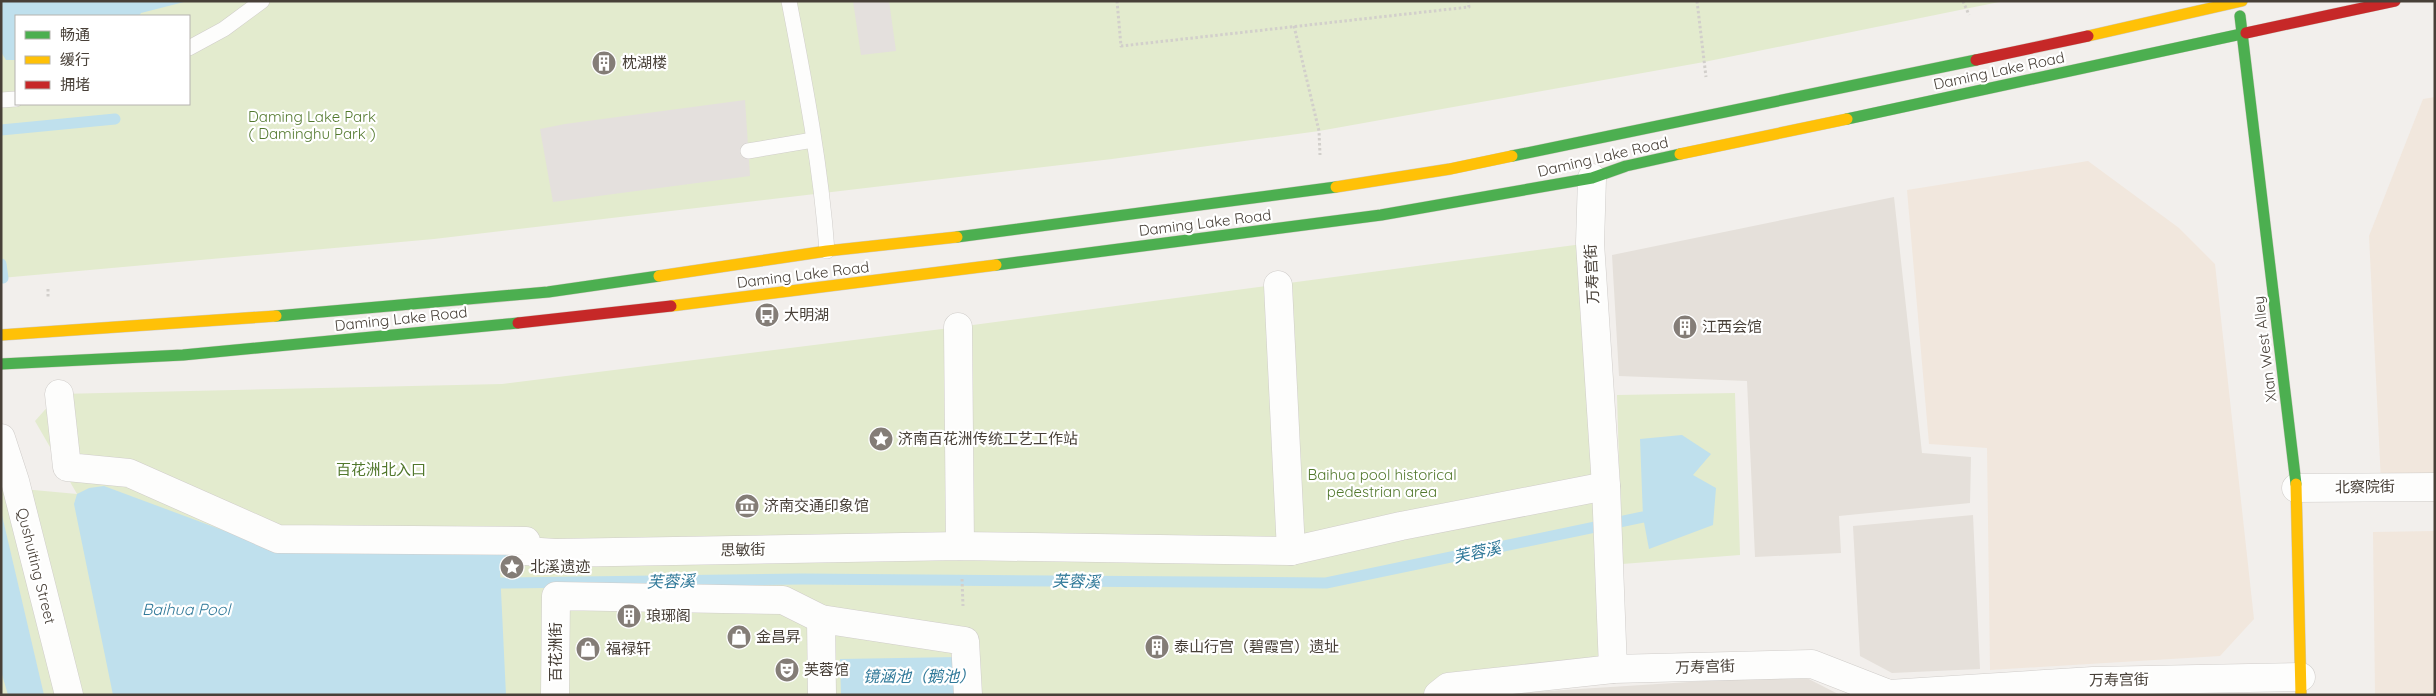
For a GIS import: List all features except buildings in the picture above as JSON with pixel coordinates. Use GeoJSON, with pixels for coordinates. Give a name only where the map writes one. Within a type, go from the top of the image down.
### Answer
{"type":"FeatureCollection","features":[{"type":"Feature","properties":{"kind":"main road","name":"Daming Lake Road"},"geometry":{"type":"LineString","coordinates":[[1,364],[183,355],[548,320],[752,297],[1381,215],[1592,178],[1626,166],[2396,1]]}},
{"type":"Feature","properties":{"kind":"main road","name":"Daming Lake Road"},"geometry":{"type":"LineString","coordinates":[[1,335],[277,316],[548,292],[827,250],[898,244],[1321,190],[1450,169],[2041,46],[2240,2]]}},
{"type":"Feature","properties":{"kind":"main road","name":"Xian West Alley"},"geometry":{"type":"LineString","coordinates":[[2240,2],[2242,35],[2296,488],[2301,686]]}},
{"type":"Feature","properties":{"kind":"street","name":"万寿宫街"},"geometry":{"type":"LineString","coordinates":[[1592,178],[1590,243],[1606,492],[1613,669]]}},
{"type":"Feature","properties":{"kind":"street"},"geometry":{"type":"LineString","coordinates":[[1278,285],[1291,551]]}},
{"type":"Feature","properties":{"kind":"street"},"geometry":{"type":"LineString","coordinates":[[958,327],[960,546]]}},
{"type":"Feature","properties":{"kind":"street","name":"思敏街"},"geometry":{"type":"LineString","coordinates":[[60,394],[67,467],[129,473],[278,539],[526,541],[525,551],[555,553],[960,546],[1291,551],[1401,526],[1606,492]]}},
{"type":"Feature","properties":{"kind":"street","name":"Qushuiting Street"},"geometry":{"type":"LineString","coordinates":[[1,438],[15,481],[69,695]]}},
{"type":"Feature","properties":{"kind":"street","name":"北察院街"},"geometry":{"type":"LineString","coordinates":[[2296,488],[2435,486]]}},
{"type":"Feature","properties":{"kind":"street","name":"百花洲街"},"geometry":{"type":"LineString","coordinates":[[555,695],[556,596],[783,600],[821,619]]}},
{"type":"Feature","properties":{"kind":"street"},"geometry":{"type":"LineString","coordinates":[[822,695],[821,619],[965,641],[968,695]]}},
{"type":"Feature","properties":{"kind":"street","name":"万寿宫街"},"geometry":{"type":"LineString","coordinates":[[1438,695],[1448,687],[1613,669],[1812,664],[1889,694],[2093,680],[2301,686]]}},
{"type":"Feature","properties":{"kind":"lane"},"geometry":{"type":"LineString","coordinates":[[190,47],[224,29],[262,1]]}},
{"type":"Feature","properties":{"kind":"lane"},"geometry":{"type":"LineString","coordinates":[[789,1],[811,113],[823,192],[827,250]]}},
{"type":"Feature","properties":{"kind":"lane"},"geometry":{"type":"LineString","coordinates":[[1,100],[15,99]]}},
{"type":"Feature","properties":{"kind":"lane"},"geometry":{"type":"LineString","coordinates":[[748,151],[814,140]]}},
{"type":"Feature","properties":{"kind":"path"},"geometry":{"type":"LineString","coordinates":[[1117,1],[1121,46],[1469,7],[1468,1]]}},
{"type":"Feature","properties":{"kind":"path"},"geometry":{"type":"LineString","coordinates":[[1697,1],[1706,78]]}},
{"type":"Feature","properties":{"kind":"path"},"geometry":{"type":"LineString","coordinates":[[1964,1],[1969,15]]}},
{"type":"Feature","properties":{"kind":"path"},"geometry":{"type":"LineString","coordinates":[[1294,26],[1319,131],[1321,190]]}},
{"type":"Feature","properties":{"kind":"path"},"geometry":{"type":"LineString","coordinates":[[960,546],[965,641]]}},
{"type":"Feature","properties":{"kind":"shaded area"},"geometry":{"type":"Polygon","coordinates":[[[853,1],[889,1],[896,51],[861,55],[853,1]]]}},
{"type":"Feature","properties":{"kind":"shaded area"},"geometry":{"type":"Polygon","coordinates":[[[2435,97],[2435,480],[2381,482],[2369,236],[2423,99],[2435,97]]]}},
{"type":"Feature","properties":{"kind":"shaded area"},"geometry":{"type":"Polygon","coordinates":[[[745,100],[750,176],[553,202],[540,129],[745,100]]]}},
{"type":"Feature","properties":{"kind":"shaded area"},"geometry":{"type":"Polygon","coordinates":[[[2088,161],[2179,228],[2215,264],[2254,619],[2220,656],[1990,670],[1987,448],[1929,444],[1907,190],[2088,161]]]}},
{"type":"Feature","properties":{"kind":"shaded area"},"geometry":{"type":"Polygon","coordinates":[[[1894,197],[1922,453],[1971,457],[1970,503],[1839,516],[1841,553],[1755,557],[1747,381],[1619,376],[1612,255],[1894,197]]]}},
{"type":"Feature","properties":{"kind":"shaded area"},"geometry":{"type":"Polygon","coordinates":[[[1973,515],[1980,669],[1892,673],[1860,656],[1853,526],[1973,515]]]}},
{"type":"Feature","properties":{"kind":"shaded area"},"geometry":{"type":"Polygon","coordinates":[[[2435,531],[2435,695],[2375,695],[2373,532],[2435,531]]]}},
{"type":"Feature","properties":{"kind":"shaded area"},"geometry":{"type":"Polygon","coordinates":[[[1801,675],[1840,695],[1501,694],[1801,675]]]}},
{"type":"Feature","properties":{"kind":"green space","name":"Daming Lake Park ( Daminghu Park )"},"geometry":{"type":"Polygon","coordinates":[[[1,1],[2004,1],[1704,62],[1319,131],[1112,159],[434,239],[1,278],[1,1]]]}},
{"type":"Feature","properties":{"kind":"green space","name":"Baihua pool historical pedestrian area"},"geometry":{"type":"Polygon","coordinates":[[[1590,243],[1613,669],[1438,695],[1,695],[1,487],[77,494],[35,421],[59,394],[502,384],[958,327],[1590,243]]]}},
{"type":"Feature","properties":{"kind":"green space"},"geometry":{"type":"Polygon","coordinates":[[[1735,393],[1740,555],[1622,564],[1617,395],[1735,393]]]}},
{"type":"Feature","properties":{"kind":"water"},"geometry":{"type":"Polygon","coordinates":[[[1,1],[188,1],[141,13],[140,15],[15,15],[15,60],[6,60],[1,52],[1,1]]]}},
{"type":"Feature","properties":{"kind":"water"},"geometry":{"type":"Polygon","coordinates":[[[1682,435],[1711,454],[1693,475],[1716,488],[1713,525],[1649,549],[1643,517],[1640,439],[1682,435]]]}},
{"type":"Feature","properties":{"kind":"water","name":"Baihua Pool"},"geometry":{"type":"Polygon","coordinates":[[[104,486],[268,547],[318,553],[508,551],[512,556],[502,564],[500,570],[506,695],[113,695],[74,504],[77,494],[89,488],[104,486]]]}},
{"type":"Feature","properties":{"kind":"water"},"geometry":{"type":"Polygon","coordinates":[[[1,511],[44,695],[8,695],[1,671],[1,511]]]}},
{"type":"Feature","properties":{"kind":"water","name":"镜涵池（鹅池）"},"geometry":{"type":"Polygon","coordinates":[[[958,657],[958,695],[841,695],[840,659],[958,657]]]}},
{"type":"Feature","properties":{"kind":"waterway"},"geometry":{"type":"LineString","coordinates":[[1,130],[115,119]]}},
{"type":"Feature","properties":{"kind":"waterway"},"geometry":{"type":"LineString","coordinates":[[1,264],[3,278]]}},
{"type":"Feature","properties":{"kind":"waterway","name":"芙蓉溪"},"geometry":{"type":"LineString","coordinates":[[501,583],[802,579],[1326,583],[1643,517]]}},
{"type":"Feature","properties":{"kind":"traffic: fast"},"geometry":{"type":"LineString","coordinates":[[2240,16],[2296,484]]}},
{"type":"Feature","properties":{"kind":"traffic: fast"},"geometry":{"type":"LineString","coordinates":[[1847,119],[2246,33]]}},
{"type":"Feature","properties":{"kind":"traffic: fast"},"geometry":{"type":"LineString","coordinates":[[1512,156],[1976,60]]}},
{"type":"Feature","properties":{"kind":"traffic: fast"},"geometry":{"type":"LineString","coordinates":[[996,265],[1381,215],[1592,178],[1626,166],[1680,154]]}},
{"type":"Feature","properties":{"kind":"traffic: fast"},"geometry":{"type":"LineString","coordinates":[[957,237],[1336,187]]}},
{"type":"Feature","properties":{"kind":"traffic: fast"},"geometry":{"type":"LineString","coordinates":[[276,316],[548,292],[659,276]]}},
{"type":"Feature","properties":{"kind":"traffic: fast"},"geometry":{"type":"LineString","coordinates":[[1,364],[183,355],[518,323]]}},
{"type":"Feature","properties":{"kind":"traffic: slow"},"geometry":{"type":"LineString","coordinates":[[2088,36],[2242,1]]}},
{"type":"Feature","properties":{"kind":"traffic: slow"},"geometry":{"type":"LineString","coordinates":[[1680,154],[1847,119]]}},
{"type":"Feature","properties":{"kind":"traffic: slow"},"geometry":{"type":"LineString","coordinates":[[1336,187],[1450,169],[1512,156]]}},
{"type":"Feature","properties":{"kind":"traffic: slow"},"geometry":{"type":"LineString","coordinates":[[659,276],[827,251],[957,237]]}},
{"type":"Feature","properties":{"kind":"traffic: slow"},"geometry":{"type":"LineString","coordinates":[[671,306],[996,265]]}},
{"type":"Feature","properties":{"kind":"traffic: slow"},"geometry":{"type":"LineString","coordinates":[[1,335],[276,316]]}},
{"type":"Feature","properties":{"kind":"traffic: slow"},"geometry":{"type":"LineString","coordinates":[[2296,484],[2301,695]]}},
{"type":"Feature","properties":{"kind":"traffic: jam"},"geometry":{"type":"LineString","coordinates":[[2246,33],[2395,1]]}},
{"type":"Feature","properties":{"kind":"traffic: jam"},"geometry":{"type":"LineString","coordinates":[[1976,60],[2088,36]]}},
{"type":"Feature","properties":{"kind":"traffic: jam"},"geometry":{"type":"LineString","coordinates":[[518,323],[671,306]]}},
{"type":"Feature","properties":{"kind":"place","name":"枕湖楼"},"geometry":{"type":"Point","coordinates":[604,63]}},
{"type":"Feature","properties":{"kind":"place","name":"大明湖"},"geometry":{"type":"Point","coordinates":[767,315]}},
{"type":"Feature","properties":{"kind":"place","name":"江西会馆"},"geometry":{"type":"Point","coordinates":[1685,327]}},
{"type":"Feature","properties":{"kind":"place","name":"济南百花洲传统工艺工作站"},"geometry":{"type":"Point","coordinates":[881,439]}},
{"type":"Feature","properties":{"kind":"place","name":"济南交通印象馆"},"geometry":{"type":"Point","coordinates":[747,506]}},
{"type":"Feature","properties":{"kind":"place","name":"北溪遗迹"},"geometry":{"type":"Point","coordinates":[512,567]}},
{"type":"Feature","properties":{"kind":"place","name":"琅琊阁"},"geometry":{"type":"Point","coordinates":[629,616]}},
{"type":"Feature","properties":{"kind":"place","name":"金昌昇"},"geometry":{"type":"Point","coordinates":[739,637]}},
{"type":"Feature","properties":{"kind":"place","name":"泰山行宫（碧霞宫）遗址"},"geometry":{"type":"Point","coordinates":[1157,647]}},
{"type":"Feature","properties":{"kind":"place","name":"福禄轩"},"geometry":{"type":"Point","coordinates":[588,649]}},
{"type":"Feature","properties":{"kind":"place","name":"芙蓉馆"},"geometry":{"type":"Point","coordinates":[787,670]}},
{"type":"Feature","properties":{"kind":"park label","name":"百花洲北入口"},"geometry":{"type":"Point","coordinates":[381,470]}}]}
